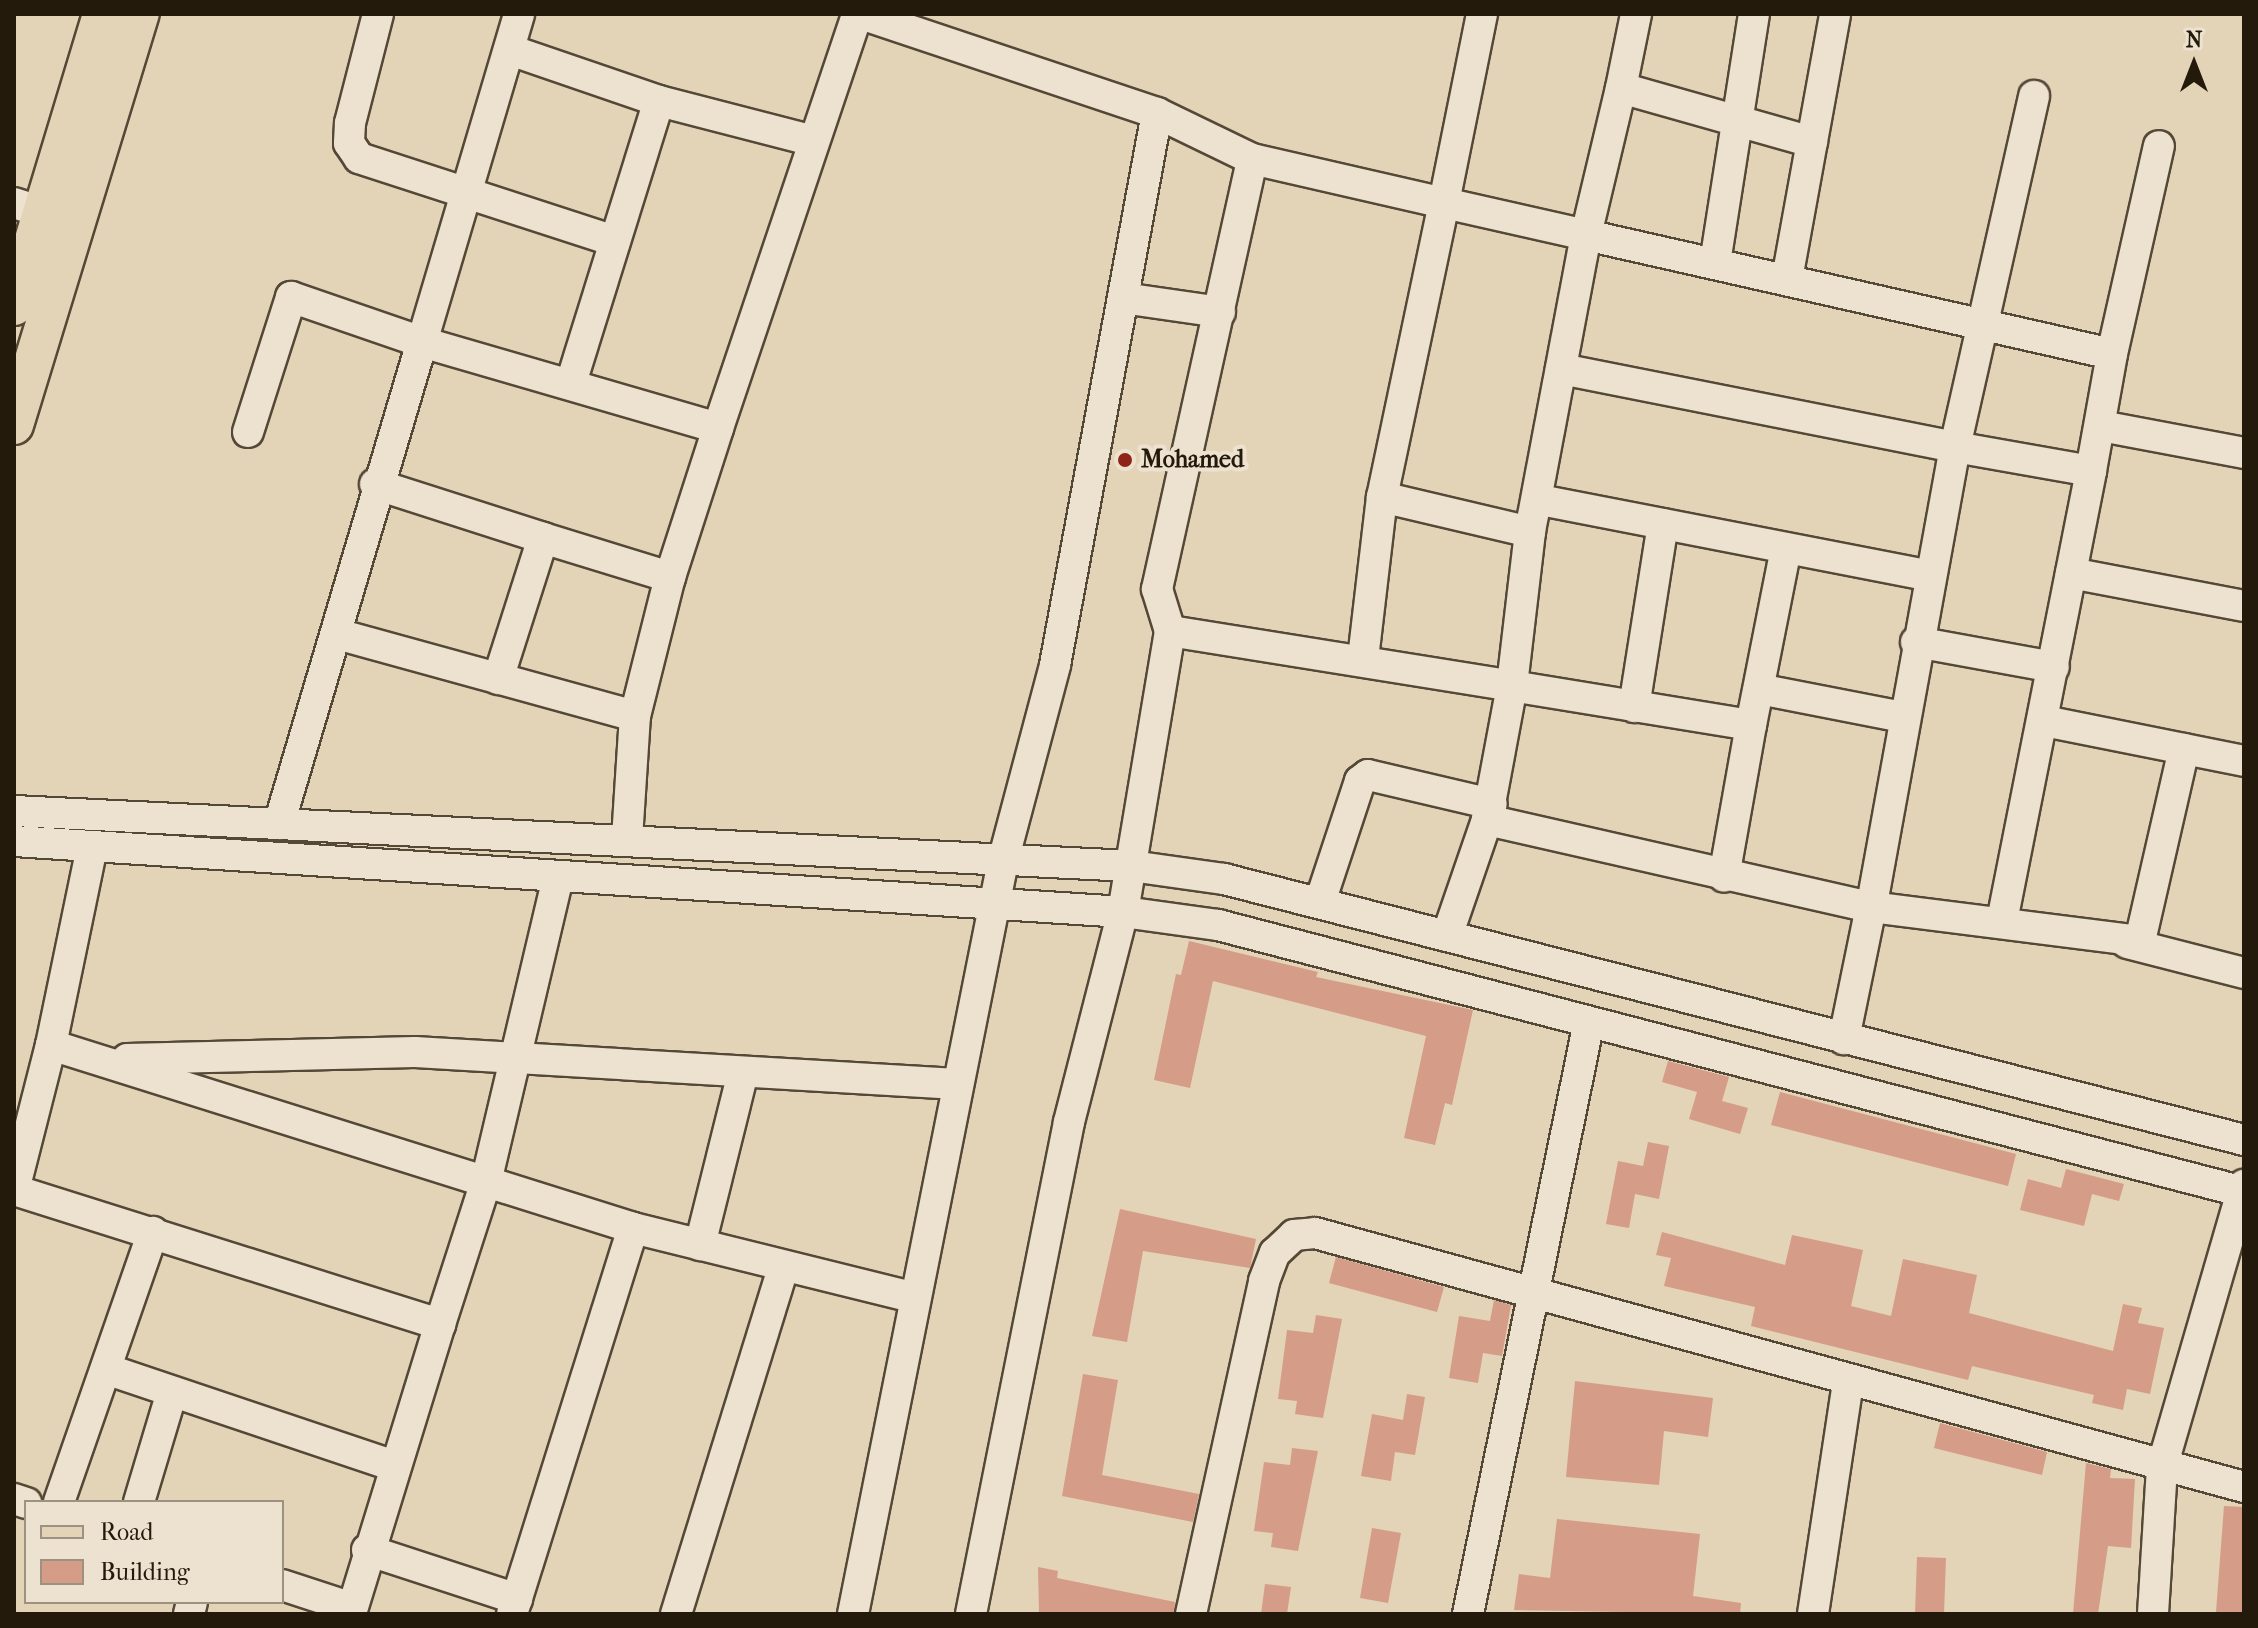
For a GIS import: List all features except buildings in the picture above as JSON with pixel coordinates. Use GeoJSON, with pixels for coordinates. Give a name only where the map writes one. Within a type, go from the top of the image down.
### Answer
{"type":"FeatureCollection","features":[{"type":"Feature","properties":{"kind":"main road"},"geometry":{"type":"LineString","coordinates":[[14,306],[28,208],[102,14]]}},
{"type":"Feature","properties":{"kind":"main road"},"geometry":{"type":"LineString","coordinates":[[14,425],[140,14]]}},
{"type":"Feature","properties":{"kind":"street"},"geometry":{"type":"LineString","coordinates":[[378,14],[349,143],[359,158],[464,195],[615,241]]}},
{"type":"Feature","properties":{"kind":"street"},"geometry":{"type":"LineString","coordinates":[[279,824],[337,634],[375,484],[422,342],[519,14]]}},
{"type":"Feature","properties":{"kind":"street"},"geometry":{"type":"LineString","coordinates":[[627,839],[635,716],[670,577],[810,140],[859,14],[1157,113],[1252,159],[2112,354]]}},
{"type":"Feature","properties":{"kind":"street"},"geometry":{"type":"LineString","coordinates":[[1363,659],[1382,497],[1482,14]]}},
{"type":"Feature","properties":{"kind":"street"},"geometry":{"type":"LineString","coordinates":[[1447,936],[1490,812],[1512,686],[1530,532],[1540,500],[1586,235],[1636,14]]}},
{"type":"Feature","properties":{"kind":"street"},"geometry":{"type":"LineString","coordinates":[[1715,263],[1754,14]]}},
{"type":"Feature","properties":{"kind":"street"},"geometry":{"type":"LineString","coordinates":[[1787,279],[1835,14]]}},
{"type":"Feature","properties":{"kind":"street"},"geometry":{"type":"LineString","coordinates":[[510,50],[659,101],[810,140]]}},
{"type":"Feature","properties":{"kind":"street"},"geometry":{"type":"LineString","coordinates":[[1621,88],[1736,117],[1812,142]]}},
{"type":"Feature","properties":{"kind":"street"},"geometry":{"type":"LineString","coordinates":[[1844,1039],[1871,907],[1927,575],[2034,96]]}},
{"type":"Feature","properties":{"kind":"street"},"geometry":{"type":"LineString","coordinates":[[571,383],[659,101]]}},
{"type":"Feature","properties":{"kind":"street"},"geometry":{"type":"LineString","coordinates":[[853,1614],[1003,861],[1055,665],[1157,113]]}},
{"type":"Feature","properties":{"kind":"street"},"geometry":{"type":"LineString","coordinates":[[2002,921],[2044,721],[2112,354],[2159,146]]}},
{"type":"Feature","properties":{"kind":"street"},"geometry":{"type":"LineString","coordinates":[[971,1614],[1069,1122],[1123,912],[1170,631],[1157,589],[1252,159]]}},
{"type":"Feature","properties":{"kind":"street"},"geometry":{"type":"LineString","coordinates":[[248,432],[291,297],[422,342],[718,428]]}},
{"type":"Feature","properties":{"kind":"street"},"geometry":{"type":"LineString","coordinates":[[1123,298],[1220,312]]}},
{"type":"Feature","properties":{"kind":"street"},"geometry":{"type":"LineString","coordinates":[[1561,369],[2091,471]]}},
{"type":"Feature","properties":{"kind":"street"},"geometry":{"type":"LineString","coordinates":[[2101,426],[2244,453]]}},
{"type":"Feature","properties":{"kind":"street"},"geometry":{"type":"LineString","coordinates":[[375,484],[670,577]]}},
{"type":"Feature","properties":{"kind":"street"},"geometry":{"type":"LineString","coordinates":[[1382,497],[1530,532]]}},
{"type":"Feature","properties":{"kind":"street"},"geometry":{"type":"LineString","coordinates":[[1540,500],[1927,575]]}},
{"type":"Feature","properties":{"kind":"street"},"geometry":{"type":"LineString","coordinates":[[1634,707],[1663,524]]}},
{"type":"Feature","properties":{"kind":"street"},"geometry":{"type":"LineString","coordinates":[[498,679],[543,538]]}},
{"type":"Feature","properties":{"kind":"street"},"geometry":{"type":"LineString","coordinates":[[1724,877],[1786,548]]}},
{"type":"Feature","properties":{"kind":"street"},"geometry":{"type":"LineString","coordinates":[[2071,573],[2244,606]]}},
{"type":"Feature","properties":{"kind":"street"},"geometry":{"type":"LineString","coordinates":[[1170,631],[1363,659],[1751,725]]}},
{"type":"Feature","properties":{"kind":"street"},"geometry":{"type":"LineString","coordinates":[[337,634],[635,716]]}},
{"type":"Feature","properties":{"kind":"street"},"geometry":{"type":"LineString","coordinates":[[1916,642],[2054,667]]}},
{"type":"Feature","properties":{"kind":"street"},"geometry":{"type":"LineString","coordinates":[[1759,689],[1903,717]]}},
{"type":"Feature","properties":{"kind":"street"},"geometry":{"type":"LineString","coordinates":[[2044,721],[2244,761]]}},
{"type":"Feature","properties":{"kind":"street"},"geometry":{"type":"LineString","coordinates":[[2127,943],[2140,941],[2146,932],[2184,749]]}},
{"type":"Feature","properties":{"kind":"street"},"geometry":{"type":"LineString","coordinates":[[1321,899],[1360,781],[1368,775],[1724,877],[1871,907],[2002,921],[2127,943],[2244,973]]}},
{"type":"Feature","properties":{"kind":"street"},"geometry":{"type":"LineString","coordinates":[[14,811],[1131,866],[1321,899],[1447,936],[2244,1140]]}},
{"type":"Feature","properties":{"kind":"street"},"geometry":{"type":"LineString","coordinates":[[14,841],[1123,912],[1264,934],[1589,1022],[2243,1190],[2162,1467],[2153,1614]]}},
{"type":"Feature","properties":{"kind":"street"},"geometry":{"type":"LineString","coordinates":[[92,847],[51,1045],[14,1190],[440,1324]]}},
{"type":"Feature","properties":{"kind":"street"},"geometry":{"type":"LineString","coordinates":[[284,1586],[352,1611],[367,1550],[486,1182],[512,1058],[558,877]]}},
{"type":"Feature","properties":{"kind":"street"},"geometry":{"type":"LineString","coordinates":[[1468,1614],[1529,1292],[1589,1022]]}},
{"type":"Feature","properties":{"kind":"street"},"geometry":{"type":"LineString","coordinates":[[51,1045],[633,1228],[915,1298]]}},
{"type":"Feature","properties":{"kind":"street"},"geometry":{"type":"LineString","coordinates":[[101,1059],[415,1052],[957,1084]]}},
{"type":"Feature","properties":{"kind":"street"},"geometry":{"type":"LineString","coordinates":[[700,1245],[743,1072]]}},
{"type":"Feature","properties":{"kind":"street"},"geometry":{"type":"LineString","coordinates":[[367,1550],[515,1606],[633,1228]]}},
{"type":"Feature","properties":{"kind":"street"},"geometry":{"type":"LineString","coordinates":[[60,1500],[153,1232]]}},
{"type":"Feature","properties":{"kind":"street"},"geometry":{"type":"LineString","coordinates":[[1191,1614],[1264,1281],[1275,1253],[1294,1235],[1315,1233],[1848,1383],[2244,1487]]}},
{"type":"Feature","properties":{"kind":"street"},"geometry":{"type":"LineString","coordinates":[[676,1614],[784,1266]]}},
{"type":"Feature","properties":{"kind":"street"},"geometry":{"type":"LineString","coordinates":[[106,1369],[395,1466]]}},
{"type":"Feature","properties":{"kind":"street"},"geometry":{"type":"LineString","coordinates":[[1813,1614],[1848,1383]]}},
{"type":"Feature","properties":{"kind":"street"},"geometry":{"type":"LineString","coordinates":[[140,1500],[172,1392]]}},
{"type":"Feature","properties":{"kind":"place","name":"Mohamed"},"geometry":{"type":"Point","coordinates":[1125,460]}}]}
